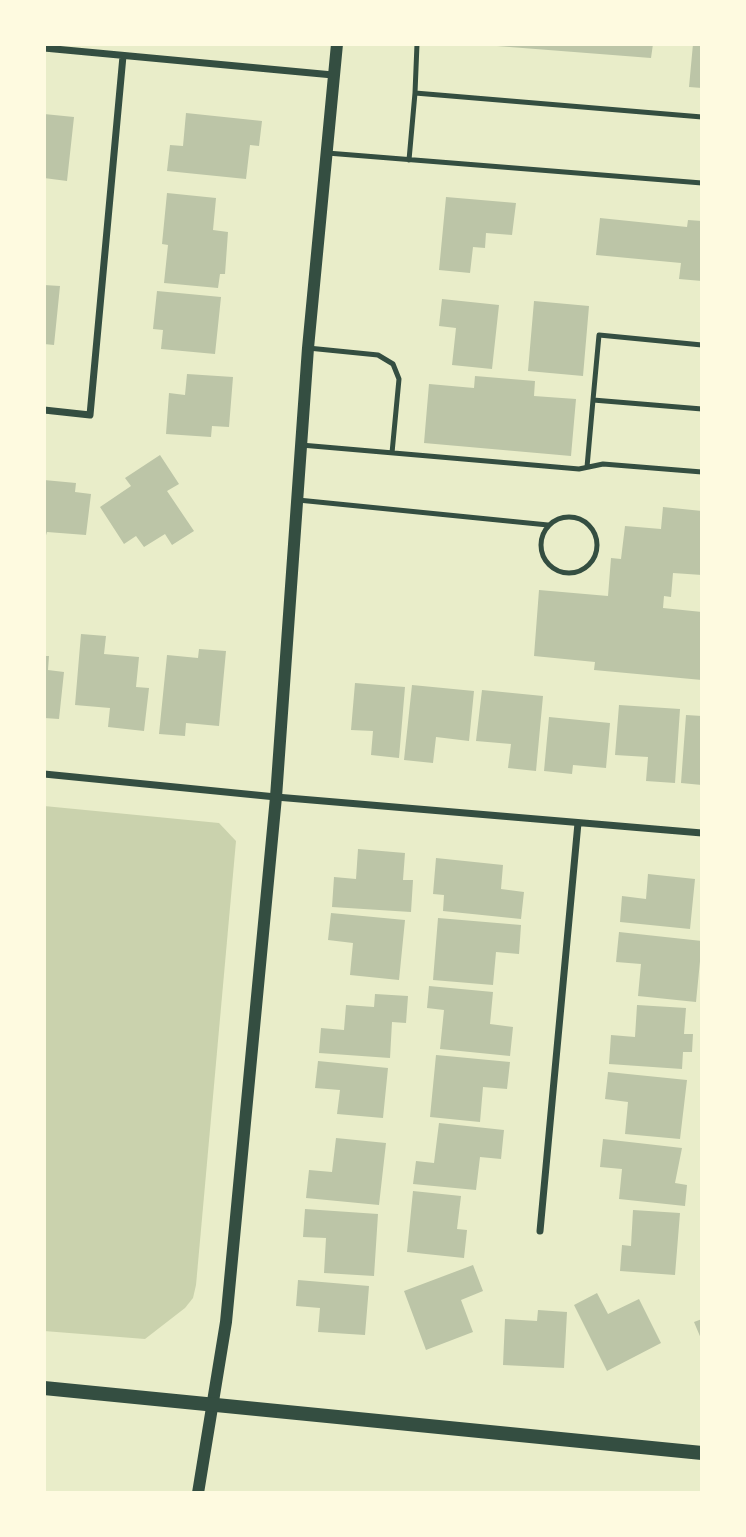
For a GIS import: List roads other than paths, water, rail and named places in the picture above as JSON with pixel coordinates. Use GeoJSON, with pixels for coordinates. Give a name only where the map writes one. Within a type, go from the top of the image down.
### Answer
{"type":"FeatureCollection","features":[{"type":"Feature","properties":{"kind":"main road"},"geometry":{"type":"LineString","coordinates":[[44,1388],[702,1453]]}},
{"type":"Feature","properties":{"kind":"street"},"geometry":{"type":"LineString","coordinates":[[198,1493],[226,1322],[276,797],[301,445],[337,44]]}},
{"type":"Feature","properties":{"kind":"street"},"geometry":{"type":"LineString","coordinates":[[44,48],[333,75]]}},
{"type":"Feature","properties":{"kind":"street"},"geometry":{"type":"LineString","coordinates":[[44,410],[90,415],[123,56]]}},
{"type":"Feature","properties":{"kind":"street"},"geometry":{"type":"LineString","coordinates":[[44,774],[702,834]]}},
{"type":"Feature","properties":{"kind":"street"},"geometry":{"type":"LineString","coordinates":[[540,1231],[578,823]]}},
{"type":"Feature","properties":{"kind":"lane"},"geometry":{"type":"LineString","coordinates":[[409,160],[417,44]]}},
{"type":"Feature","properties":{"kind":"lane"},"geometry":{"type":"LineString","coordinates":[[415,93],[702,117]]}},
{"type":"Feature","properties":{"kind":"lane"},"geometry":{"type":"LineString","coordinates":[[327,153],[702,183]]}},
{"type":"Feature","properties":{"kind":"lane"},"geometry":{"type":"LineString","coordinates":[[587,467],[598,335],[702,345]]}},
{"type":"Feature","properties":{"kind":"lane"},"geometry":{"type":"LineString","coordinates":[[309,348],[378,355],[393,364],[399,379],[392,453]]}},
{"type":"Feature","properties":{"kind":"lane"},"geometry":{"type":"LineString","coordinates":[[593,400],[702,409]]}},
{"type":"Feature","properties":{"kind":"lane"},"geometry":{"type":"LineString","coordinates":[[301,445],[579,469],[603,464],[702,472]]}},
{"type":"Feature","properties":{"kind":"lane"},"geometry":{"type":"LineString","coordinates":[[298,500],[548,525],[562,517],[580,519],[594,531],[597,549],[588,565],[571,573],[562,572],[547,562],[540,545],[548,525]]}}]}
